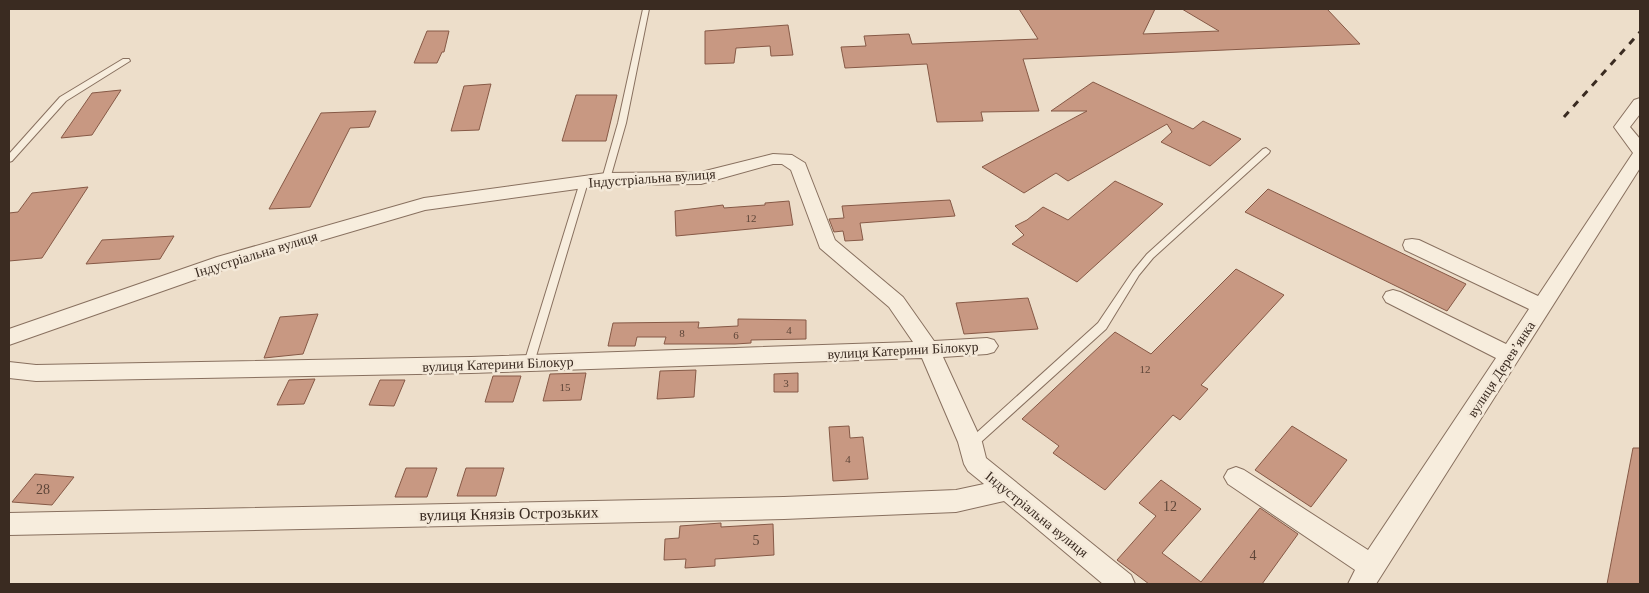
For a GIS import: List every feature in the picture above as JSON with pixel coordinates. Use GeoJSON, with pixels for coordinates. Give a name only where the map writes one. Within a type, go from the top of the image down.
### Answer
{"type":"FeatureCollection","features":[{"type":"Feature","properties":{"kind":"street"},"geometry":{"type":"LineString","coordinates":[[1640,103],[1622,128],[1640,150]]}},
{"type":"Feature","properties":{"kind":"street","name":"вулиця Деревʼянка"},"geometry":{"type":"LineString","coordinates":[[1367,576],[1640,155]]}},
{"type":"Feature","properties":{"kind":"street","name":"Індустріальна вулиця"},"geometry":{"type":"LineString","coordinates":[[9,337],[224,262],[424,204],[606,179],[701,178],[773,159],[786,159],[799,167],[827,243],[896,302],[929,350],[972,450],[976,464],[1122,584]]}},
{"type":"Feature","properties":{"kind":"street"},"geometry":{"type":"LineString","coordinates":[[1412,245],[1542,306]]}},
{"type":"Feature","properties":{"kind":"street"},"geometry":{"type":"LineString","coordinates":[[1392,297],[1510,356]]}},
{"type":"Feature","properties":{"kind":"street","name":"вулиця Катерини Білокур"},"geometry":{"type":"LineString","coordinates":[[9,370],[46,373],[529,363],[929,350],[988,346]]}},
{"type":"Feature","properties":{"kind":"street"},"geometry":{"type":"LineString","coordinates":[[1236,477],[1367,576]]}},
{"type":"Feature","properties":{"kind":"street","name":"вулиця Князів Острозьких"},"geometry":{"type":"LineString","coordinates":[[9,524],[784,508],[956,500],[1007,490]]}},
{"type":"Feature","properties":{"kind":"lane"},"geometry":{"type":"LineString","coordinates":[[606,179],[622,123],[646,9]]}},
{"type":"Feature","properties":{"kind":"lane"},"geometry":{"type":"LineString","coordinates":[[9,159],[63,99],[126,61]]}},
{"type":"Feature","properties":{"kind":"lane"},"geometry":{"type":"LineString","coordinates":[[972,450],[977,439],[1102,326],[1136,273],[1150,256],[1266,151]]}},
{"type":"Feature","properties":{"kind":"lane"},"geometry":{"type":"LineString","coordinates":[[529,363],[584,182]]}},
{"type":"Feature","properties":{"kind":"building"},"geometry":{"type":"Polygon","coordinates":[[[1019,9],[1155,9],[1143,34],[1219,31],[1182,9],[1327,9],[1360,44],[1023,59],[1039,111],[981,112],[983,121],[937,122],[927,64],[845,68],[841,47],[866,46],[864,36],[909,34],[912,44],[1038,39],[1019,9]]]}},
{"type":"Feature","properties":{"kind":"building"},"geometry":{"type":"Polygon","coordinates":[[[788,25],[793,55],[771,56],[770,46],[736,48],[734,63],[705,64],[705,31],[788,25]]]}},
{"type":"Feature","properties":{"kind":"building"},"geometry":{"type":"Polygon","coordinates":[[[427,31],[449,31],[444,52],[442,52],[437,63],[414,63],[427,31]]]}},
{"type":"Feature","properties":{"kind":"building"},"geometry":{"type":"Polygon","coordinates":[[[1093,82],[1193,129],[1203,121],[1241,139],[1210,166],[1161,142],[1172,132],[1167,124],[1068,181],[1056,173],[1024,193],[982,167],[1087,111],[1051,111],[1093,82]]]}},
{"type":"Feature","properties":{"kind":"building"},"geometry":{"type":"Polygon","coordinates":[[[491,84],[479,130],[451,131],[464,86],[491,84]]]}},
{"type":"Feature","properties":{"kind":"building"},"geometry":{"type":"Polygon","coordinates":[[[121,90],[92,135],[61,138],[92,93],[121,90]]]}},
{"type":"Feature","properties":{"kind":"building"},"geometry":{"type":"Polygon","coordinates":[[[576,95],[617,95],[606,141],[562,141],[576,95]]]}},
{"type":"Feature","properties":{"kind":"building"},"geometry":{"type":"Polygon","coordinates":[[[376,111],[369,127],[350,128],[310,207],[269,209],[321,113],[376,111]]]}},
{"type":"Feature","properties":{"kind":"building"},"geometry":{"type":"Polygon","coordinates":[[[1115,181],[1163,204],[1077,282],[1012,244],[1024,235],[1015,226],[1027,220],[1043,207],[1068,220],[1115,181]]]}},
{"type":"Feature","properties":{"kind":"building"},"geometry":{"type":"Polygon","coordinates":[[[88,187],[42,258],[9,261],[9,213],[18,212],[32,193],[88,187]]]}},
{"type":"Feature","properties":{"kind":"building"},"geometry":{"type":"Polygon","coordinates":[[[1268,189],[1466,284],[1447,311],[1245,212],[1268,189]]]}},
{"type":"Feature","properties":{"kind":"building"},"geometry":{"type":"Polygon","coordinates":[[[950,200],[955,216],[860,223],[863,240],[845,241],[843,231],[834,232],[829,219],[844,218],[842,206],[950,200]]]}},
{"type":"Feature","properties":{"kind":"building"},"geometry":{"type":"Polygon","coordinates":[[[789,201],[793,225],[676,236],[675,211],[723,205],[724,208],[765,205],[765,203],[789,201]]]}},
{"type":"Feature","properties":{"kind":"building"},"geometry":{"type":"Polygon","coordinates":[[[174,236],[160,259],[86,264],[102,240],[174,236]]]}},
{"type":"Feature","properties":{"kind":"building"},"geometry":{"type":"Polygon","coordinates":[[[1236,269],[1284,295],[1201,385],[1208,389],[1180,420],[1173,415],[1105,490],[1053,453],[1059,446],[1022,419],[1115,332],[1151,354],[1236,269]]]}},
{"type":"Feature","properties":{"kind":"building"},"geometry":{"type":"Polygon","coordinates":[[[1028,298],[1038,329],[964,334],[956,303],[1028,298]]]}},
{"type":"Feature","properties":{"kind":"building"},"geometry":{"type":"Polygon","coordinates":[[[318,314],[303,354],[264,358],[280,317],[318,314]]]}},
{"type":"Feature","properties":{"kind":"building"},"geometry":{"type":"Polygon","coordinates":[[[738,319],[806,320],[806,339],[751,340],[751,343],[735,344],[664,344],[666,337],[637,337],[635,346],[608,346],[613,323],[699,322],[698,328],[738,326],[738,319]]]}},
{"type":"Feature","properties":{"kind":"building"},"geometry":{"type":"Polygon","coordinates":[[[696,370],[694,397],[657,399],[660,371],[696,370]]]}},
{"type":"Feature","properties":{"kind":"building"},"geometry":{"type":"Polygon","coordinates":[[[586,373],[581,400],[543,401],[550,374],[586,373]]]}},
{"type":"Feature","properties":{"kind":"building"},"geometry":{"type":"Polygon","coordinates":[[[798,373],[798,392],[774,392],[774,374],[798,373]]]}},
{"type":"Feature","properties":{"kind":"building"},"geometry":{"type":"Polygon","coordinates":[[[493,376],[521,376],[513,402],[485,402],[493,376]]]}},
{"type":"Feature","properties":{"kind":"building"},"geometry":{"type":"Polygon","coordinates":[[[315,379],[304,404],[277,405],[289,380],[315,379]]]}},
{"type":"Feature","properties":{"kind":"building"},"geometry":{"type":"Polygon","coordinates":[[[380,380],[405,380],[394,406],[369,405],[380,380]]]}},
{"type":"Feature","properties":{"kind":"building"},"geometry":{"type":"Polygon","coordinates":[[[849,426],[850,438],[863,437],[868,479],[833,481],[829,427],[849,426]]]}},
{"type":"Feature","properties":{"kind":"building"},"geometry":{"type":"Polygon","coordinates":[[[1292,426],[1347,460],[1311,507],[1255,470],[1292,426]]]}},
{"type":"Feature","properties":{"kind":"building"},"geometry":{"type":"Polygon","coordinates":[[[1633,448],[1640,448],[1640,584],[1607,584],[1633,448]]]}},
{"type":"Feature","properties":{"kind":"building"},"geometry":{"type":"Polygon","coordinates":[[[406,468],[437,468],[427,497],[395,497],[406,468]]]}},
{"type":"Feature","properties":{"kind":"building"},"geometry":{"type":"Polygon","coordinates":[[[466,468],[504,468],[496,496],[457,496],[466,468]]]}},
{"type":"Feature","properties":{"kind":"building"},"geometry":{"type":"Polygon","coordinates":[[[35,474],[74,477],[52,505],[12,502],[35,474]]]}},
{"type":"Feature","properties":{"kind":"building"},"geometry":{"type":"Polygon","coordinates":[[[1161,480],[1201,509],[1162,553],[1201,582],[1260,508],[1298,534],[1262,584],[1149,584],[1117,560],[1156,516],[1139,503],[1161,480]]]}},
{"type":"Feature","properties":{"kind":"building"},"geometry":{"type":"Polygon","coordinates":[[[721,523],[721,527],[773,524],[774,555],[715,559],[715,566],[685,568],[686,559],[664,560],[665,539],[679,538],[680,526],[721,523]]]}},
{"type":"Feature","properties":{"kind":"railway"},"geometry":{"type":"LineString","coordinates":[[1564,117],[1640,32]]}}]}
